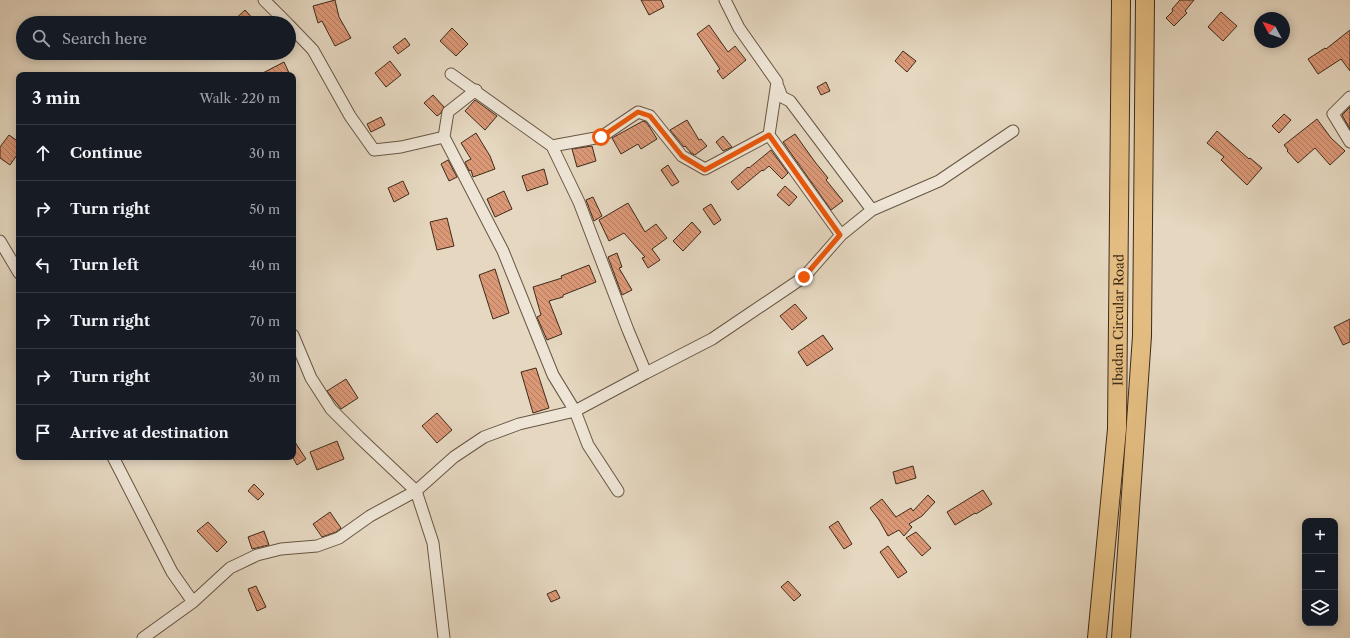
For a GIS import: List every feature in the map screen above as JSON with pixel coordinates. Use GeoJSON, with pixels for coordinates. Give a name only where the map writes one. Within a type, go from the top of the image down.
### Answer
{"type":"FeatureCollection","features":[{"type":"Feature","properties":{"kind":"highway","name":"Ibadan Circular Road"},"geometry":{"type":"LineString","coordinates":[[1097,638],[1117,429],[1121,0]]}},
{"type":"Feature","properties":{"kind":"highway","name":"Ibadan Circular Road"},"geometry":{"type":"LineString","coordinates":[[1121,638],[1142,336],[1145,0]]}},
{"type":"Feature","properties":{"kind":"street"},"geometry":{"type":"LineString","coordinates":[[264,0],[280,16]]}},
{"type":"Feature","properties":{"kind":"street"},"geometry":{"type":"LineString","coordinates":[[725,0],[739,28],[777,82],[782,96],[790,101],[872,210]]}},
{"type":"Feature","properties":{"kind":"street"},"geometry":{"type":"LineString","coordinates":[[296,32],[313,50],[350,116],[374,150],[401,147],[444,137]]}},
{"type":"Feature","properties":{"kind":"street"},"geometry":{"type":"LineString","coordinates":[[451,74],[476,90],[552,146],[579,202],[646,373]]}},
{"type":"Feature","properties":{"kind":"street"},"geometry":{"type":"LineString","coordinates":[[777,82],[769,135],[840,235]]}},
{"type":"Feature","properties":{"kind":"street"},"geometry":{"type":"LineString","coordinates":[[476,90],[448,112],[444,137],[503,251],[553,375],[575,411],[588,445],[618,491]]}},
{"type":"Feature","properties":{"kind":"street"},"geometry":{"type":"LineString","coordinates":[[1350,97],[1333,114],[1350,142]]}},
{"type":"Feature","properties":{"kind":"street"},"geometry":{"type":"LineString","coordinates":[[552,146],[601,137],[638,112],[650,116],[682,156],[705,170],[769,135]]}},
{"type":"Feature","properties":{"kind":"street"},"geometry":{"type":"LineString","coordinates":[[143,638],[193,602],[230,568],[257,555],[281,549],[318,546],[339,538],[370,516],[416,492],[454,457],[484,438],[519,424],[575,411],[712,339],[804,277],[840,235],[872,210],[939,181],[1013,131]]}},
{"type":"Feature","properties":{"kind":"street"},"geometry":{"type":"LineString","coordinates":[[0,241],[16,268]]}},
{"type":"Feature","properties":{"kind":"street"},"geometry":{"type":"LineString","coordinates":[[296,342],[311,378],[331,409],[416,492],[433,543],[444,638]]}},
{"type":"Feature","properties":{"kind":"street"},"geometry":{"type":"LineString","coordinates":[[116,460],[172,572],[193,602]]}},
{"type":"Feature","properties":{"kind":"building"},"geometry":{"type":"Polygon","coordinates":[[[335,0],[339,17],[351,38],[335,46],[322,21],[318,23],[313,6],[335,0]]]}},
{"type":"Feature","properties":{"kind":"building"},"geometry":{"type":"Polygon","coordinates":[[[641,0],[661,0],[664,7],[649,15],[641,0]]]}},
{"type":"Feature","properties":{"kind":"building"},"geometry":{"type":"Polygon","coordinates":[[[1180,0],[1194,0],[1185,11],[1187,13],[1174,26],[1166,18],[1173,11],[1172,9],[1180,0]]]}},
{"type":"Feature","properties":{"kind":"building"},"geometry":{"type":"Polygon","coordinates":[[[245,10],[251,16],[239,16],[245,10]]]}},
{"type":"Feature","properties":{"kind":"building"},"geometry":{"type":"Polygon","coordinates":[[[1221,12],[1237,26],[1223,41],[1208,27],[1221,12]]]}},
{"type":"Feature","properties":{"kind":"building"},"geometry":{"type":"Polygon","coordinates":[[[709,25],[728,52],[735,46],[746,60],[723,79],[717,71],[720,69],[697,34],[709,25]]]}},
{"type":"Feature","properties":{"kind":"building"},"geometry":{"type":"Polygon","coordinates":[[[452,28],[468,44],[456,56],[440,41],[452,28]]]}},
{"type":"Feature","properties":{"kind":"building"},"geometry":{"type":"Polygon","coordinates":[[[1350,30],[1350,71],[1341,59],[1318,74],[1308,59],[1325,48],[1326,49],[1350,30]]]}},
{"type":"Feature","properties":{"kind":"building"},"geometry":{"type":"Polygon","coordinates":[[[405,38],[410,45],[398,54],[393,47],[405,38]]]}},
{"type":"Feature","properties":{"kind":"building"},"geometry":{"type":"Polygon","coordinates":[[[903,51],[916,61],[907,72],[895,61],[903,51]]]}},
{"type":"Feature","properties":{"kind":"building"},"geometry":{"type":"Polygon","coordinates":[[[390,61],[401,75],[386,87],[375,73],[390,61]]]}},
{"type":"Feature","properties":{"kind":"building"},"geometry":{"type":"Polygon","coordinates":[[[284,62],[289,72],[265,72],[284,62]]]}},
{"type":"Feature","properties":{"kind":"building"},"geometry":{"type":"Polygon","coordinates":[[[826,82],[830,91],[821,95],[817,87],[826,82]]]}},
{"type":"Feature","properties":{"kind":"building"},"geometry":{"type":"Polygon","coordinates":[[[433,95],[444,107],[441,113],[437,116],[424,103],[433,95]]]}},
{"type":"Feature","properties":{"kind":"building"},"geometry":{"type":"Polygon","coordinates":[[[475,100],[497,116],[485,130],[465,111],[475,100]]]}},
{"type":"Feature","properties":{"kind":"building"},"geometry":{"type":"Polygon","coordinates":[[[1350,107],[1350,129],[1342,115],[1350,107]]]}},
{"type":"Feature","properties":{"kind":"building"},"geometry":{"type":"Polygon","coordinates":[[[1284,114],[1291,120],[1279,133],[1272,126],[1284,114]]]}},
{"type":"Feature","properties":{"kind":"building"},"geometry":{"type":"Polygon","coordinates":[[[381,117],[385,125],[371,132],[367,124],[381,117]]]}},
{"type":"Feature","properties":{"kind":"building"},"geometry":{"type":"Polygon","coordinates":[[[1317,119],[1331,138],[1345,151],[1330,165],[1315,148],[1298,163],[1287,151],[1288,150],[1284,145],[1317,119]]]}},
{"type":"Feature","properties":{"kind":"building"},"geometry":{"type":"Polygon","coordinates":[[[687,120],[699,140],[701,139],[707,146],[695,155],[685,146],[684,147],[670,130],[687,120]]]}},
{"type":"Feature","properties":{"kind":"building"},"geometry":{"type":"Polygon","coordinates":[[[643,121],[646,122],[657,139],[641,149],[638,144],[621,154],[612,138],[643,121]]]}},
{"type":"Feature","properties":{"kind":"building"},"geometry":{"type":"Polygon","coordinates":[[[1217,131],[1249,159],[1250,158],[1262,168],[1247,185],[1221,160],[1224,157],[1207,143],[1217,131]]]}},
{"type":"Feature","properties":{"kind":"building"},"geometry":{"type":"Polygon","coordinates":[[[476,133],[490,156],[495,169],[473,177],[471,170],[469,171],[465,162],[471,159],[461,143],[476,133]]]}},
{"type":"Feature","properties":{"kind":"building"},"geometry":{"type":"Polygon","coordinates":[[[795,134],[828,178],[826,180],[843,201],[831,210],[783,142],[795,134]]]}},
{"type":"Feature","properties":{"kind":"building"},"geometry":{"type":"Polygon","coordinates":[[[9,135],[16,140],[16,156],[10,165],[0,158],[0,147],[9,135]]]}},
{"type":"Feature","properties":{"kind":"building"},"geometry":{"type":"Polygon","coordinates":[[[723,136],[732,147],[723,151],[716,142],[723,136]]]}},
{"type":"Feature","properties":{"kind":"building"},"geometry":{"type":"Polygon","coordinates":[[[592,146],[596,161],[577,167],[572,149],[592,146]]]}},
{"type":"Feature","properties":{"kind":"building"},"geometry":{"type":"Polygon","coordinates":[[[771,150],[788,173],[782,179],[769,166],[738,190],[731,182],[771,150]]]}},
{"type":"Feature","properties":{"kind":"building"},"geometry":{"type":"Polygon","coordinates":[[[448,160],[457,177],[449,181],[441,164],[448,160]]]}},
{"type":"Feature","properties":{"kind":"building"},"geometry":{"type":"Polygon","coordinates":[[[668,165],[679,182],[672,186],[661,170],[668,165]]]}},
{"type":"Feature","properties":{"kind":"building"},"geometry":{"type":"Polygon","coordinates":[[[544,169],[548,184],[527,191],[522,176],[544,169]]]}},
{"type":"Feature","properties":{"kind":"building"},"geometry":{"type":"Polygon","coordinates":[[[403,181],[409,194],[394,202],[388,188],[403,181]]]}},
{"type":"Feature","properties":{"kind":"building"},"geometry":{"type":"Polygon","coordinates":[[[785,186],[797,197],[789,206],[777,195],[785,186]]]}},
{"type":"Feature","properties":{"kind":"building"},"geometry":{"type":"Polygon","coordinates":[[[504,191],[512,209],[495,217],[487,199],[504,191]]]}},
{"type":"Feature","properties":{"kind":"building"},"geometry":{"type":"Polygon","coordinates":[[[593,197],[602,216],[594,221],[586,200],[593,197]]]}},
{"type":"Feature","properties":{"kind":"building"},"geometry":{"type":"Polygon","coordinates":[[[628,203],[645,232],[656,224],[667,238],[652,249],[660,260],[648,268],[642,258],[645,257],[624,233],[609,241],[599,220],[628,203]]]}},
{"type":"Feature","properties":{"kind":"building"},"geometry":{"type":"Polygon","coordinates":[[[711,204],[721,220],[714,225],[703,209],[711,204]]]}},
{"type":"Feature","properties":{"kind":"building"},"geometry":{"type":"Polygon","coordinates":[[[447,218],[454,246],[437,250],[430,222],[447,218]]]}},
{"type":"Feature","properties":{"kind":"building"},"geometry":{"type":"Polygon","coordinates":[[[692,222],[701,232],[683,251],[673,241],[692,222]]]}},
{"type":"Feature","properties":{"kind":"building"},"geometry":{"type":"Polygon","coordinates":[[[617,253],[622,267],[619,268],[632,290],[622,295],[608,257],[617,253]]]}},
{"type":"Feature","properties":{"kind":"building"},"geometry":{"type":"Polygon","coordinates":[[[589,265],[596,282],[563,295],[563,297],[549,301],[562,334],[547,340],[537,317],[541,315],[533,287],[562,278],[561,276],[589,265]]]}},
{"type":"Feature","properties":{"kind":"building"},"geometry":{"type":"Polygon","coordinates":[[[495,269],[509,313],[493,319],[479,275],[495,269]]]}},
{"type":"Feature","properties":{"kind":"building"},"geometry":{"type":"Polygon","coordinates":[[[795,304],[807,318],[792,330],[780,316],[795,304]]]}},
{"type":"Feature","properties":{"kind":"building"},"geometry":{"type":"Polygon","coordinates":[[[1350,319],[1350,342],[1343,345],[1334,327],[1350,319]]]}},
{"type":"Feature","properties":{"kind":"building"},"geometry":{"type":"Polygon","coordinates":[[[823,335],[833,349],[807,366],[798,352],[823,335]]]}},
{"type":"Feature","properties":{"kind":"building"},"geometry":{"type":"Polygon","coordinates":[[[536,368],[549,408],[533,413],[521,372],[536,368]]]}},
{"type":"Feature","properties":{"kind":"building"},"geometry":{"type":"Polygon","coordinates":[[[346,379],[358,398],[341,409],[327,391],[346,379]]]}},
{"type":"Feature","properties":{"kind":"building"},"geometry":{"type":"Polygon","coordinates":[[[437,413],[452,430],[437,443],[422,426],[437,413]]]}},
{"type":"Feature","properties":{"kind":"building"},"geometry":{"type":"Polygon","coordinates":[[[337,441],[344,459],[317,470],[310,452],[337,441]]]}},
{"type":"Feature","properties":{"kind":"building"},"geometry":{"type":"Polygon","coordinates":[[[296,444],[306,459],[297,465],[294,460],[296,460],[296,444]]]}},
{"type":"Feature","properties":{"kind":"building"},"geometry":{"type":"Polygon","coordinates":[[[913,466],[916,478],[896,484],[893,472],[913,466]]]}},
{"type":"Feature","properties":{"kind":"building"},"geometry":{"type":"Polygon","coordinates":[[[254,484],[264,494],[258,500],[248,491],[254,484]]]}},
{"type":"Feature","properties":{"kind":"building"},"geometry":{"type":"Polygon","coordinates":[[[983,490],[992,504],[955,525],[947,512],[983,490]]]}},
{"type":"Feature","properties":{"kind":"building"},"geometry":{"type":"Polygon","coordinates":[[[928,495],[935,502],[922,516],[909,524],[912,527],[904,536],[899,530],[888,536],[870,508],[882,499],[896,517],[911,508],[913,511],[928,495]]]}},
{"type":"Feature","properties":{"kind":"building"},"geometry":{"type":"Polygon","coordinates":[[[330,512],[341,528],[336,532],[322,537],[313,524],[330,512]]]}},
{"type":"Feature","properties":{"kind":"building"},"geometry":{"type":"Polygon","coordinates":[[[838,521],[852,544],[844,549],[829,527],[838,521]]]}},
{"type":"Feature","properties":{"kind":"building"},"geometry":{"type":"Polygon","coordinates":[[[208,522],[227,542],[217,552],[197,531],[208,522]]]}},
{"type":"Feature","properties":{"kind":"building"},"geometry":{"type":"Polygon","coordinates":[[[264,531],[269,545],[252,549],[248,537],[264,531]]]}},
{"type":"Feature","properties":{"kind":"building"},"geometry":{"type":"Polygon","coordinates":[[[916,532],[931,548],[922,556],[906,538],[916,532]]]}},
{"type":"Feature","properties":{"kind":"building"},"geometry":{"type":"Polygon","coordinates":[[[888,546],[907,572],[898,578],[880,552],[888,546]]]}},
{"type":"Feature","properties":{"kind":"building"},"geometry":{"type":"Polygon","coordinates":[[[788,581],[801,595],[794,601],[781,587],[788,581]]]}},
{"type":"Feature","properties":{"kind":"building"},"geometry":{"type":"Polygon","coordinates":[[[256,586],[266,607],[257,611],[248,589],[256,586]]]}},
{"type":"Feature","properties":{"kind":"building"},"geometry":{"type":"Polygon","coordinates":[[[556,590],[560,598],[551,602],[547,594],[556,590]]]}},
{"type":"Feature","properties":{"kind":"route"},"geometry":{"type":"LineString","coordinates":[[601,137],[638,112],[650,116],[682,156],[705,170],[769,135],[840,235],[804,277]]}}]}
